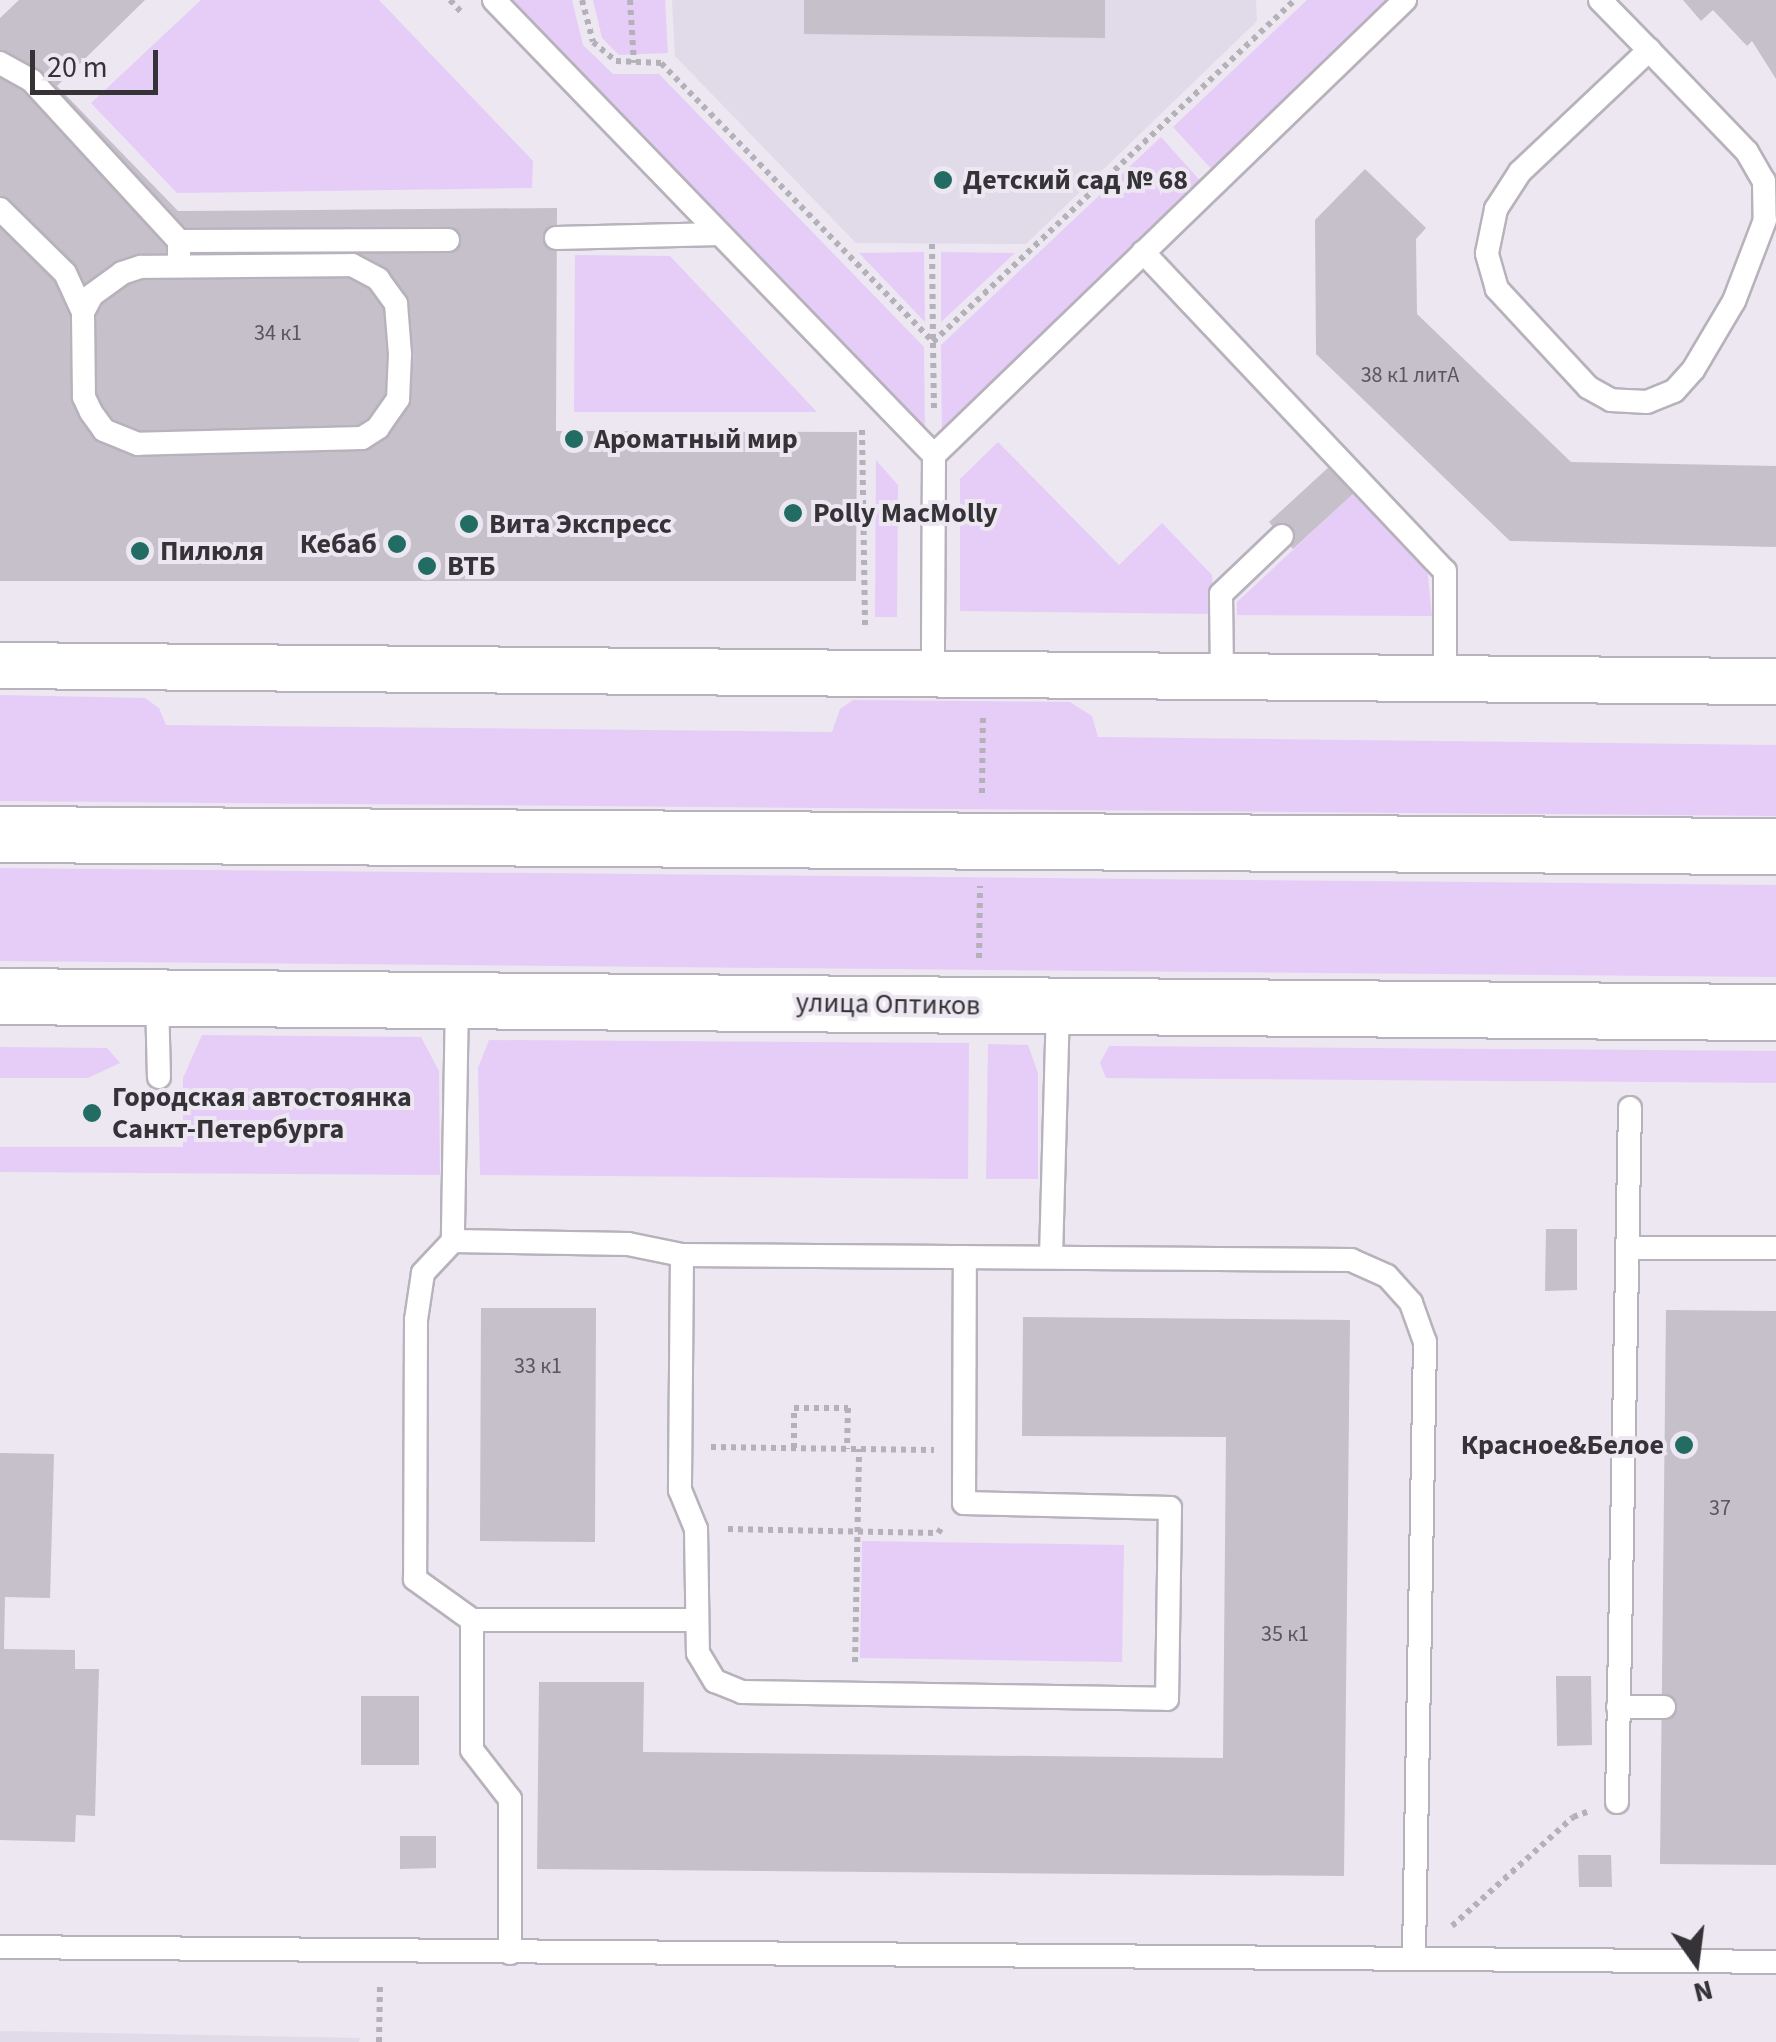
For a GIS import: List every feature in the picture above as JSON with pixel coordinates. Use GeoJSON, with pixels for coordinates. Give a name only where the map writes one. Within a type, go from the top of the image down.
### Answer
{"type":"FeatureCollection","features":[{"type":"Feature","properties":{"kind":"street"},"geometry":{"type":"LineString","coordinates":[[0,665],[1776,681]]}},
{"type":"Feature","properties":{"kind":"street"},"geometry":{"type":"LineString","coordinates":[[0,834],[1776,846]]}},
{"type":"Feature","properties":{"kind":"street","name":"улица Оптиков"},"geometry":{"type":"LineString","coordinates":[[0,996],[1776,1012]]}},
{"type":"Feature","properties":{"kind":"lane"},"geometry":{"type":"LineString","coordinates":[[494,0],[934,455],[932,673]]}},
{"type":"Feature","properties":{"kind":"lane"},"geometry":{"type":"LineString","coordinates":[[934,455],[1405,0]]}},
{"type":"Feature","properties":{"kind":"lane"},"geometry":{"type":"LineString","coordinates":[[1600,0],[1649,50],[1746,152],[1764,181],[1764,220],[1734,301],[1694,370],[1674,390],[1647,402],[1611,400],[1588,387],[1497,289],[1487,254],[1496,209],[1520,172],[1649,50]]}},
{"type":"Feature","properties":{"kind":"lane"},"geometry":{"type":"LineString","coordinates":[[0,63],[32,81],[179,241],[179,266]]}},
{"type":"Feature","properties":{"kind":"lane"},"geometry":{"type":"LineString","coordinates":[[0,209],[65,273],[84,312],[84,397],[104,430],[122,440],[345,442],[378,428],[398,400],[396,304],[378,279],[352,265],[179,266],[122,273],[92,296],[84,312]]}},
{"type":"Feature","properties":{"kind":"lane"},"geometry":{"type":"LineString","coordinates":[[694,238],[698,211]]}},
{"type":"Feature","properties":{"kind":"lane"},"geometry":{"type":"LineString","coordinates":[[556,238],[694,238],[720,234]]}},
{"type":"Feature","properties":{"kind":"lane"},"geometry":{"type":"LineString","coordinates":[[179,241],[448,240]]}},
{"type":"Feature","properties":{"kind":"lane"},"geometry":{"type":"LineString","coordinates":[[1143,252],[1445,571],[1445,678]]}},
{"type":"Feature","properties":{"kind":"lane"},"geometry":{"type":"LineString","coordinates":[[1222,676],[1221,594],[1282,536]]}},
{"type":"Feature","properties":{"kind":"lane"},"geometry":{"type":"LineString","coordinates":[[157,997],[159,1078]]}},
{"type":"Feature","properties":{"kind":"lane"},"geometry":{"type":"LineString","coordinates":[[457,1000],[453,1240],[423,1273],[416,1320],[415,1579],[472,1620],[693,1620]]}},
{"type":"Feature","properties":{"kind":"lane"},"geometry":{"type":"LineString","coordinates":[[1052,1257],[1058,1005]]}},
{"type":"Feature","properties":{"kind":"lane"},"geometry":{"type":"LineString","coordinates":[[1617,1802],[1630,1108]]}},
{"type":"Feature","properties":{"kind":"lane"},"geometry":{"type":"LineString","coordinates":[[453,1240],[628,1244],[682,1255],[1352,1260],[1387,1276],[1411,1303],[1425,1342],[1414,1956]]}},
{"type":"Feature","properties":{"kind":"lane"},"geometry":{"type":"LineString","coordinates":[[1627,1248],[1776,1248]]}},
{"type":"Feature","properties":{"kind":"lane"},"geometry":{"type":"LineString","coordinates":[[682,1255],[680,1490],[696,1528],[693,1620],[698,1653],[715,1681],[742,1692],[1167,1699],[1170,1508],[964,1503],[965,1256]]}},
{"type":"Feature","properties":{"kind":"lane"},"geometry":{"type":"LineString","coordinates":[[472,1620],[472,1750],[510,1799],[510,1953]]}},
{"type":"Feature","properties":{"kind":"lane"},"geometry":{"type":"LineString","coordinates":[[1618,1707],[1664,1708]]}},
{"type":"Feature","properties":{"kind":"lane"},"geometry":{"type":"LineString","coordinates":[[0,1948],[1414,1956],[1776,1962]]}},
{"type":"Feature","properties":{"kind":"path"},"geometry":{"type":"LineString","coordinates":[[450,0],[477,28]]}},
{"type":"Feature","properties":{"kind":"path"},"geometry":{"type":"LineString","coordinates":[[582,0],[593,42],[616,62],[661,62],[933,342]]}},
{"type":"Feature","properties":{"kind":"path"},"geometry":{"type":"LineString","coordinates":[[630,0],[634,63]]}},
{"type":"Feature","properties":{"kind":"path"},"geometry":{"type":"LineString","coordinates":[[1279,0],[1280,15]]}},
{"type":"Feature","properties":{"kind":"path"},"geometry":{"type":"LineString","coordinates":[[933,342],[1295,0]]}},
{"type":"Feature","properties":{"kind":"path"},"geometry":{"type":"LineString","coordinates":[[932,244],[934,455]]}},
{"type":"Feature","properties":{"kind":"path"},"geometry":{"type":"LineString","coordinates":[[852,419],[865,433],[865,629]]}},
{"type":"Feature","properties":{"kind":"path"},"geometry":{"type":"LineString","coordinates":[[982,809],[983,696]]}},
{"type":"Feature","properties":{"kind":"path"},"geometry":{"type":"LineString","coordinates":[[979,969],[980,877]]}},
{"type":"Feature","properties":{"kind":"path"},"geometry":{"type":"LineString","coordinates":[[794,1448],[794,1408],[848,1408],[847,1448]]}},
{"type":"Feature","properties":{"kind":"path"},"geometry":{"type":"LineString","coordinates":[[680,1447],[964,1450]]}},
{"type":"Feature","properties":{"kind":"path"},"geometry":{"type":"LineString","coordinates":[[855,1694],[858,1449]]}},
{"type":"Feature","properties":{"kind":"path"},"geometry":{"type":"LineString","coordinates":[[696,1528],[938,1532],[964,1503]]}},
{"type":"Feature","properties":{"kind":"path"},"geometry":{"type":"LineString","coordinates":[[1414,1956],[1574,1817],[1617,1802]]}},
{"type":"Feature","properties":{"kind":"path"},"geometry":{"type":"LineString","coordinates":[[379,2042],[380,1952]]}},
{"type":"Feature","properties":{"kind":"shaded area"},"geometry":{"type":"Polygon","coordinates":[[[201,0],[379,0],[533,161],[532,188],[177,193],[91,103],[201,0]]]}},
{"type":"Feature","properties":{"kind":"shaded area"},"geometry":{"type":"Polygon","coordinates":[[[505,0],[572,0],[583,45],[613,74],[659,74],[924,347],[925,437],[505,0]]]}},
{"type":"Feature","properties":{"kind":"shaded area"},"geometry":{"type":"Polygon","coordinates":[[[593,0],[665,0],[668,53],[619,55],[602,38],[593,0]]]}},
{"type":"Feature","properties":{"kind":"shaded area","name":"Детский сад № 68"},"geometry":{"type":"Polygon","coordinates":[[[672,0],[1256,0],[1257,21],[1026,244],[856,243],[675,56],[672,0]]]}},
{"type":"Feature","properties":{"kind":"shaded area"},"geometry":{"type":"Polygon","coordinates":[[[1307,0],[1393,0],[1216,174],[1173,127],[1307,0]]]}},
{"type":"Feature","properties":{"kind":"shaded area"},"geometry":{"type":"Polygon","coordinates":[[[1161,137],[1204,185],[942,438],[941,345],[1161,137]]]}},
{"type":"Feature","properties":{"kind":"shaded area"},"geometry":{"type":"Polygon","coordinates":[[[924,252],[925,322],[859,253],[924,252]]]}},
{"type":"Feature","properties":{"kind":"shaded area"},"geometry":{"type":"Polygon","coordinates":[[[941,252],[1015,253],[941,322],[941,252]]]}},
{"type":"Feature","properties":{"kind":"shaded area"},"geometry":{"type":"Polygon","coordinates":[[[575,255],[670,256],[817,412],[574,412],[575,255]]]}},
{"type":"Feature","properties":{"kind":"shaded area"},"geometry":{"type":"Polygon","coordinates":[[[998,442],[1119,565],[1162,523],[1212,575],[1214,614],[960,611],[960,479],[998,442]]]}},
{"type":"Feature","properties":{"kind":"shaded area"},"geometry":{"type":"Polygon","coordinates":[[[876,460],[898,485],[897,617],[875,617],[876,460]]]}},
{"type":"Feature","properties":{"kind":"shaded area"},"geometry":{"type":"Polygon","coordinates":[[[1354,493],[1427,567],[1432,616],[1237,615],[1237,602],[1354,493]]]}},
{"type":"Feature","properties":{"kind":"shaded area"},"geometry":{"type":"Polygon","coordinates":[[[0,695],[145,698],[159,708],[166,725],[832,732],[840,709],[853,700],[1070,702],[1092,716],[1098,737],[1776,745],[1776,816],[0,801],[0,695]]]}},
{"type":"Feature","properties":{"kind":"shaded area"},"geometry":{"type":"Polygon","coordinates":[[[0,868],[1776,885],[1776,977],[0,961],[0,868]]]}},
{"type":"Feature","properties":{"kind":"shaded area"},"geometry":{"type":"Polygon","coordinates":[[[202,1035],[421,1037],[439,1071],[440,1175],[0,1172],[0,1147],[183,1147],[183,1078],[202,1035]]]}},
{"type":"Feature","properties":{"kind":"shaded area"},"geometry":{"type":"Polygon","coordinates":[[[489,1040],[969,1043],[968,1179],[480,1175],[478,1068],[489,1040]]]}},
{"type":"Feature","properties":{"kind":"shaded area"},"geometry":{"type":"Polygon","coordinates":[[[988,1044],[1028,1045],[1038,1073],[1038,1179],[986,1179],[988,1044]]]}},
{"type":"Feature","properties":{"kind":"shaded area"},"geometry":{"type":"Polygon","coordinates":[[[1109,1046],[1776,1051],[1776,1083],[1106,1078],[1100,1063],[1109,1046]]]}},
{"type":"Feature","properties":{"kind":"shaded area"},"geometry":{"type":"Polygon","coordinates":[[[0,1047],[107,1048],[120,1063],[88,1078],[0,1078],[0,1047]]]}},
{"type":"Feature","properties":{"kind":"shaded area"},"geometry":{"type":"Polygon","coordinates":[[[862,1541],[1124,1545],[1122,1662],[860,1658],[862,1541]]]}},
{"type":"Feature","properties":{"kind":"shaded area"},"geometry":{"type":"Polygon","coordinates":[[[0,2031],[360,2038],[359,2042],[0,2042],[0,2031]]]}},
{"type":"Feature","properties":{"kind":"building"},"geometry":{"type":"Polygon","coordinates":[[[19,0],[145,0],[57,86],[178,211],[557,208],[556,431],[857,432],[856,581],[0,581],[0,18],[19,0]]]}},
{"type":"Feature","properties":{"kind":"building"},"geometry":{"type":"Polygon","coordinates":[[[804,0],[1105,0],[1105,38],[804,34],[804,0]]]}},
{"type":"Feature","properties":{"kind":"building"},"geometry":{"type":"Polygon","coordinates":[[[1683,0],[1776,0],[1776,79],[1752,41],[1747,46],[1713,10],[1701,21],[1683,0]]]}},
{"type":"Feature","properties":{"kind":"building"},"geometry":{"type":"Polygon","coordinates":[[[1365,169],[1426,228],[1416,239],[1417,314],[1571,462],[1776,466],[1776,547],[1510,541],[1316,354],[1315,220],[1365,169]]]}},
{"type":"Feature","properties":{"kind":"building"},"geometry":{"type":"Polygon","coordinates":[[[1330,466],[1354,493],[1293,549],[1269,522],[1330,466]]]}},
{"type":"Feature","properties":{"kind":"building"},"geometry":{"type":"Polygon","coordinates":[[[1546,1229],[1577,1229],[1577,1290],[1545,1291],[1546,1229]]]}},
{"type":"Feature","properties":{"kind":"building"},"geometry":{"type":"Polygon","coordinates":[[[481,1308],[596,1308],[595,1542],[480,1541],[481,1308]]]}},
{"type":"Feature","properties":{"kind":"building"},"geometry":{"type":"Polygon","coordinates":[[[1666,1310],[1776,1311],[1776,1865],[1660,1864],[1666,1310]]]}},
{"type":"Feature","properties":{"kind":"building"},"geometry":{"type":"Polygon","coordinates":[[[1023,1317],[1350,1320],[1344,1876],[537,1869],[539,1682],[644,1682],[643,1752],[1223,1758],[1226,1437],[1022,1436],[1023,1317]]]}},
{"type":"Feature","properties":{"kind":"building"},"geometry":{"type":"Polygon","coordinates":[[[0,1453],[54,1454],[50,1598],[5,1597],[4,1649],[75,1650],[75,1669],[99,1669],[95,1816],[76,1815],[75,1842],[0,1840],[0,1453]]]}},
{"type":"Feature","properties":{"kind":"building"},"geometry":{"type":"Polygon","coordinates":[[[1556,1676],[1591,1676],[1592,1745],[1557,1746],[1556,1676]]]}},
{"type":"Feature","properties":{"kind":"building"},"geometry":{"type":"Polygon","coordinates":[[[361,1696],[419,1696],[419,1765],[361,1765],[361,1696]]]}},
{"type":"Feature","properties":{"kind":"building"},"geometry":{"type":"Polygon","coordinates":[[[400,1836],[436,1836],[436,1868],[400,1869],[400,1836]]]}},
{"type":"Feature","properties":{"kind":"building"},"geometry":{"type":"Polygon","coordinates":[[[1578,1855],[1611,1855],[1612,1887],[1579,1887],[1578,1855]]]}},
{"type":"Feature","properties":{"kind":"place","name":"Детский сад № 68"},"geometry":{"type":"Point","coordinates":[943,180]}},
{"type":"Feature","properties":{"kind":"place","name":"Ароматный мир"},"geometry":{"type":"Point","coordinates":[574,439]}},
{"type":"Feature","properties":{"kind":"place","name":"Polly MacMolly"},"geometry":{"type":"Point","coordinates":[793,513]}},
{"type":"Feature","properties":{"kind":"place","name":"Вита Экспресс"},"geometry":{"type":"Point","coordinates":[469,524]}},
{"type":"Feature","properties":{"kind":"place","name":"Кебаб"},"geometry":{"type":"Point","coordinates":[397,544]}},
{"type":"Feature","properties":{"kind":"place","name":"Пилюля"},"geometry":{"type":"Point","coordinates":[140,551]}},
{"type":"Feature","properties":{"kind":"place","name":"ВТБ"},"geometry":{"type":"Point","coordinates":[427,566]}},
{"type":"Feature","properties":{"kind":"place","name":"Городская автостоянка Санкт-Петербурга"},"geometry":{"type":"Point","coordinates":[92,1113]}},
{"type":"Feature","properties":{"kind":"place","name":"Красное&Белое"},"geometry":{"type":"Point","coordinates":[1684,1445]}}]}
